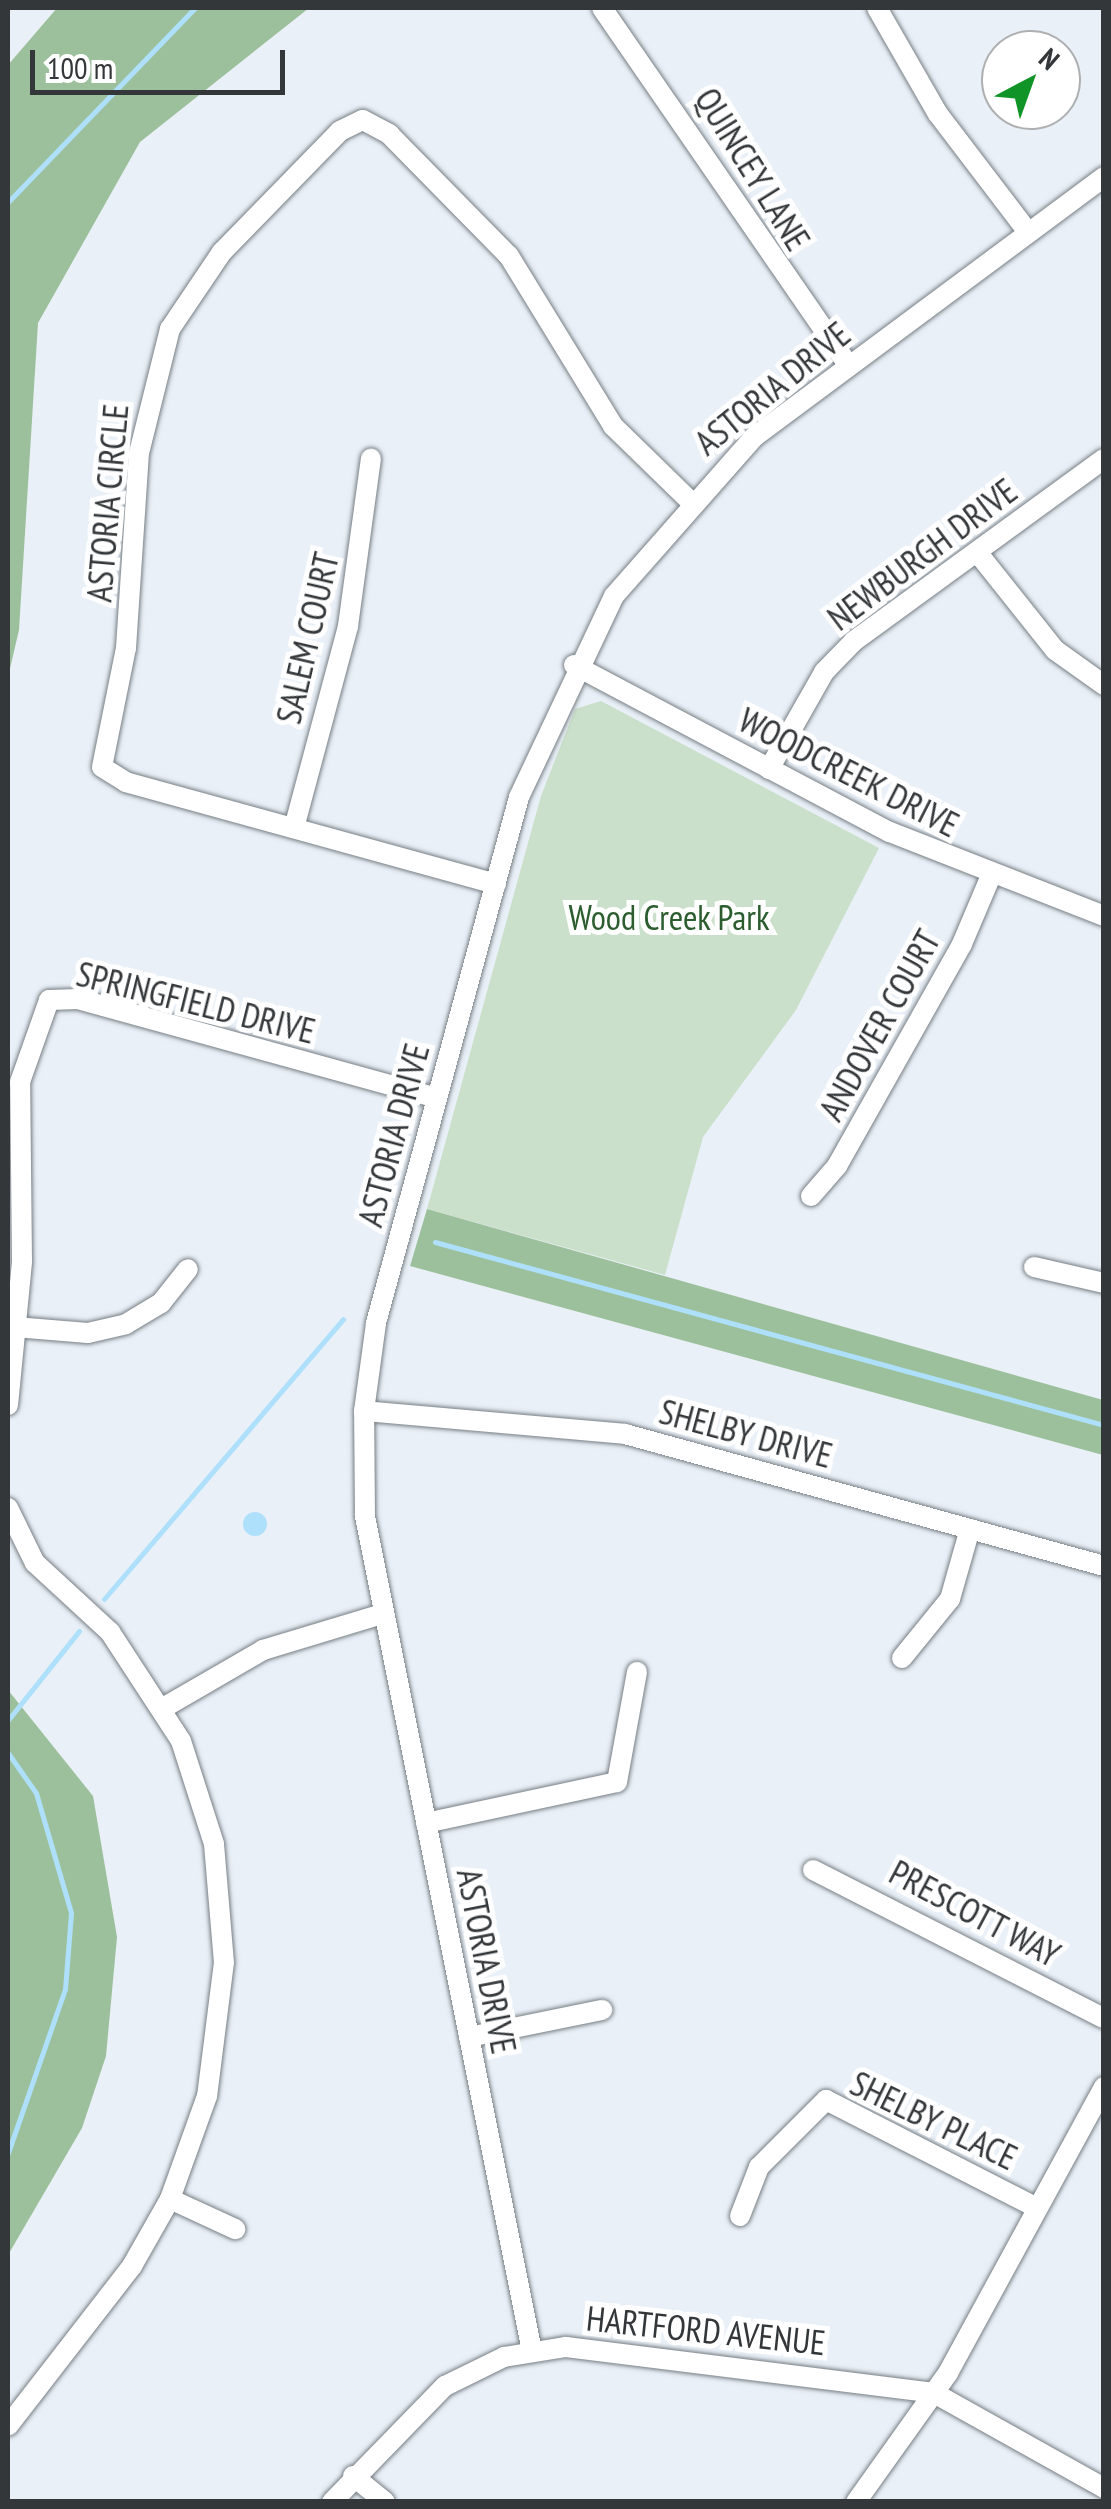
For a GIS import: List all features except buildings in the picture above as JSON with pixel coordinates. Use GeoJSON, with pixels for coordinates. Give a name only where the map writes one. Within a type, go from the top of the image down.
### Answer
{"type":"FeatureCollection","features":[{"type":"Feature","properties":{"kind":"street","name":"QUINCEY LANE"},"geometry":{"type":"LineString","coordinates":[[602,8],[848,365]]}},
{"type":"Feature","properties":{"kind":"street"},"geometry":{"type":"LineString","coordinates":[[877,8],[938,114],[1028,232]]}},
{"type":"Feature","properties":{"kind":"street","name":"ASTORIA CIRCLE"},"geometry":{"type":"LineString","coordinates":[[496,884],[126,782],[102,766],[101,742],[126,648],[150,388],[170,329],[222,252],[340,132],[364,120],[389,134],[465,208],[536,295],[613,426],[690,501]]}},
{"type":"Feature","properties":{"kind":"street","name":"ASTORIA DRIVE"},"geometry":{"type":"LineString","coordinates":[[532,2350],[365,1516],[364,1411],[376,1323],[525,780],[574,665],[614,596],[690,501],[848,365],[1104,177]]}},
{"type":"Feature","properties":{"kind":"street","name":"SALEM COURT"},"geometry":{"type":"LineString","coordinates":[[294,828],[348,626],[371,459]]}},
{"type":"Feature","properties":{"kind":"street","name":"NEWBURGH DRIVE"},"geometry":{"type":"LineString","coordinates":[[770,769],[824,672],[1104,459]]}},
{"type":"Feature","properties":{"kind":"street"},"geometry":{"type":"LineString","coordinates":[[977,552],[1055,650],[1104,685]]}},
{"type":"Feature","properties":{"kind":"street","name":"WOODCREEK DRIVE"},"geometry":{"type":"LineString","coordinates":[[574,665],[770,769],[990,878],[1104,916]]}},
{"type":"Feature","properties":{"kind":"street","name":"ANDOVER COURT"},"geometry":{"type":"LineString","coordinates":[[811,1196],[837,1166],[953,961],[990,878]]}},
{"type":"Feature","properties":{"kind":"street","name":"SPRINGFIELD DRIVE"},"geometry":{"type":"LineString","coordinates":[[8,1405],[16,1327],[20,1082],[49,1000],[78,998],[436,1098]]}},
{"type":"Feature","properties":{"kind":"street"},"geometry":{"type":"LineString","coordinates":[[1034,1267],[1104,1283]]}},
{"type":"Feature","properties":{"kind":"street"},"geometry":{"type":"LineString","coordinates":[[16,1327],[88,1333],[126,1324],[161,1303],[188,1269]]}},
{"type":"Feature","properties":{"kind":"street","name":"SHELBY DRIVE"},"geometry":{"type":"LineString","coordinates":[[364,1411],[625,1434],[1104,1566]]}},
{"type":"Feature","properties":{"kind":"street"},"geometry":{"type":"LineString","coordinates":[[8,1508],[35,1563],[110,1632],[162,1708],[214,1844],[224,1962],[207,2096],[170,2199],[132,2266],[8,2426]]}},
{"type":"Feature","properties":{"kind":"street"},"geometry":{"type":"LineString","coordinates":[[902,1658],[950,1600],[970,1529]]}},
{"type":"Feature","properties":{"kind":"street"},"geometry":{"type":"LineString","coordinates":[[162,1708],[263,1650],[382,1614]]}},
{"type":"Feature","properties":{"kind":"street"},"geometry":{"type":"LineString","coordinates":[[426,1823],[617,1782],[637,1672]]}},
{"type":"Feature","properties":{"kind":"street","name":"PRESCOTT WAY"},"geometry":{"type":"LineString","coordinates":[[813,1870],[1104,2018]]}},
{"type":"Feature","properties":{"kind":"street"},"geometry":{"type":"LineString","coordinates":[[469,2038],[602,2010]]}},
{"type":"Feature","properties":{"kind":"street"},"geometry":{"type":"LineString","coordinates":[[856,2502],[934,2393],[1104,2087]]}},
{"type":"Feature","properties":{"kind":"street","name":"SHELBY PLACE"},"geometry":{"type":"LineString","coordinates":[[740,2216],[760,2167],[826,2100],[1037,2208]]}},
{"type":"Feature","properties":{"kind":"street"},"geometry":{"type":"LineString","coordinates":[[170,2199],[235,2229]]}},
{"type":"Feature","properties":{"kind":"street","name":"HARTFORD AVENUE"},"geometry":{"type":"LineString","coordinates":[[332,2502],[445,2386],[532,2350],[608,2347],[934,2393],[1104,2488]]}},
{"type":"Feature","properties":{"kind":"street"},"geometry":{"type":"LineString","coordinates":[[354,2476],[385,2502]]}},
{"type":"Feature","properties":{"kind":"green space"},"geometry":{"type":"Polygon","coordinates":[[[57,8],[309,8],[140,142],[38,323],[19,630],[8,677],[8,65],[57,8]]]}},
{"type":"Feature","properties":{"kind":"green space","name":"Wood Creek Park"},"geometry":{"type":"Polygon","coordinates":[[[601,701],[879,848],[796,1010],[703,1137],[665,1275],[427,1209],[541,796],[575,709],[601,701]]]}},
{"type":"Feature","properties":{"kind":"green space"},"geometry":{"type":"Polygon","coordinates":[[[427,1209],[1103,1400],[1103,1455],[410,1266],[427,1209]]]}},
{"type":"Feature","properties":{"kind":"green space"},"geometry":{"type":"Polygon","coordinates":[[[8,1690],[93,1796],[117,1937],[106,2056],[82,2128],[8,2255],[8,1690]]]}},
{"type":"Feature","properties":{"kind":"water"},"geometry":{"type":"Polygon","coordinates":[[[255,1512],[267,1524],[255,1536],[243,1524],[255,1512]]]}},
{"type":"Feature","properties":{"kind":"waterway"},"geometry":{"type":"LineString","coordinates":[[8,202],[195,8]]}},
{"type":"Feature","properties":{"kind":"waterway"},"geometry":{"type":"LineString","coordinates":[[435,1242],[1104,1425]]}},
{"type":"Feature","properties":{"kind":"waterway"},"geometry":{"type":"LineString","coordinates":[[104,1599],[343,1319]]}},
{"type":"Feature","properties":{"kind":"waterway"},"geometry":{"type":"LineString","coordinates":[[8,1720],[79,1631]]}},
{"type":"Feature","properties":{"kind":"waterway"},"geometry":{"type":"LineString","coordinates":[[8,1753],[36,1793],[71,1913],[65,1989],[8,2153]]}}]}
